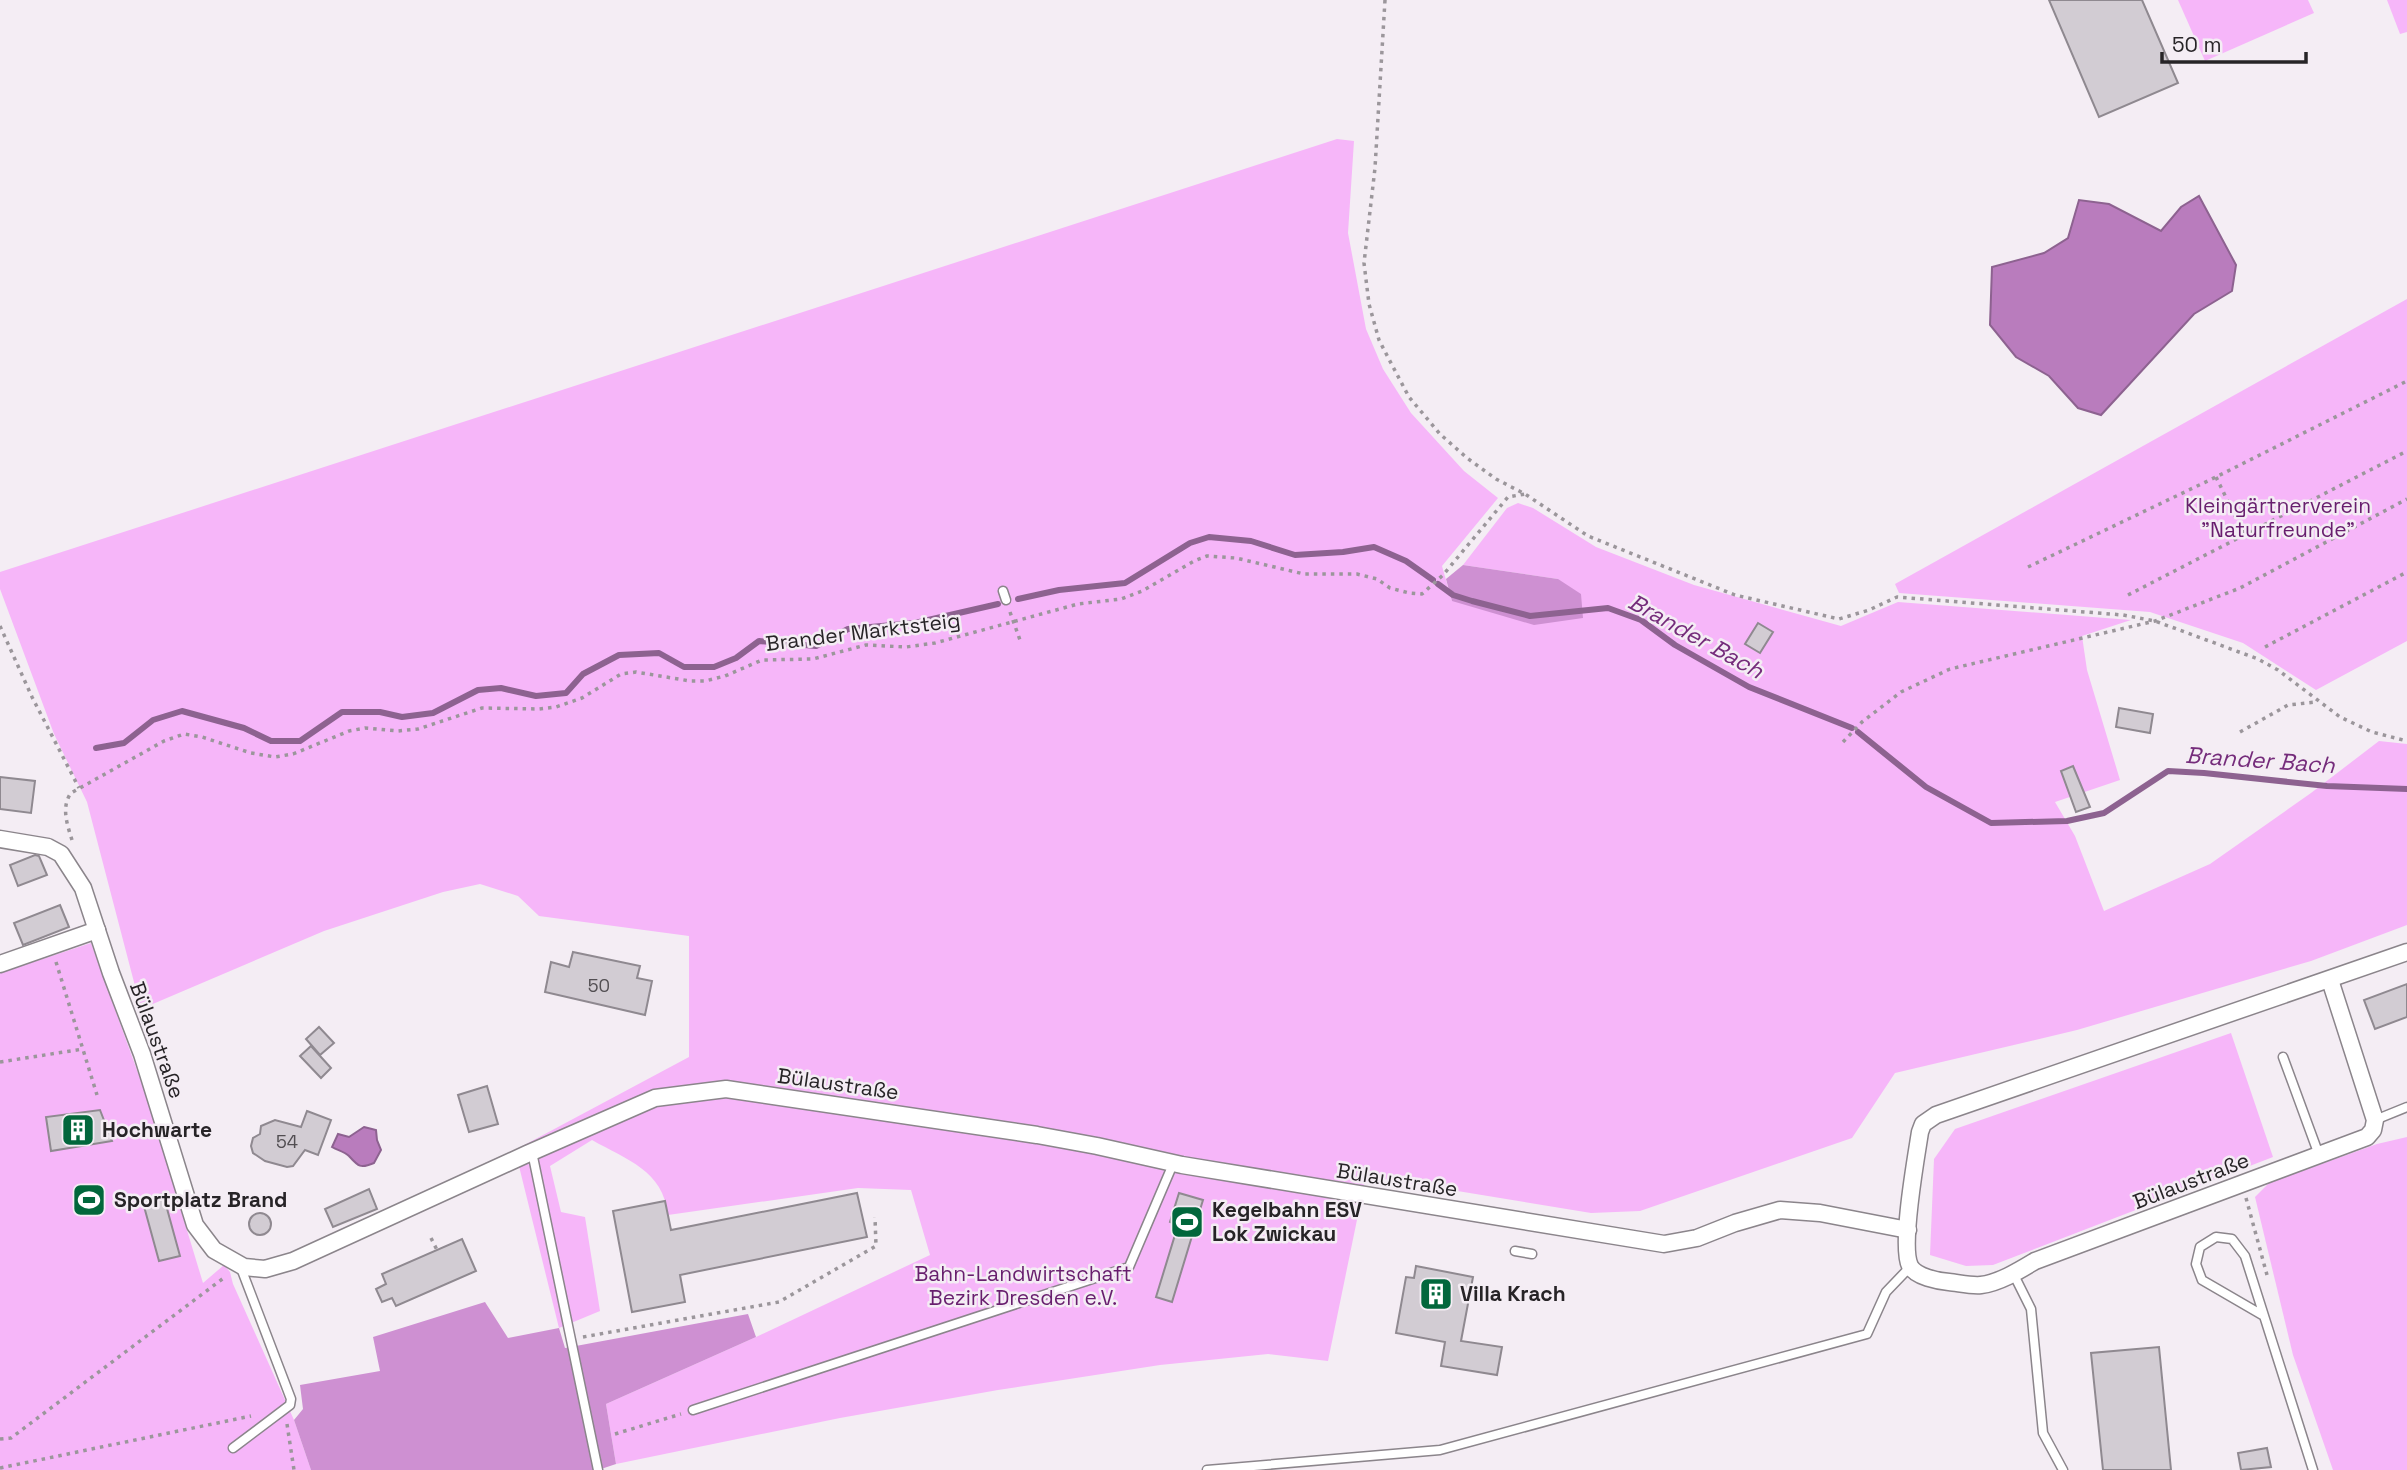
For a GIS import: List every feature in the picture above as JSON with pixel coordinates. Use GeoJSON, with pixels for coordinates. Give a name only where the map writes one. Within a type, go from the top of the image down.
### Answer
{"type":"FeatureCollection","features":[{"type":"Feature","properties":{"kind":"street"},"geometry":{"type":"LineString","coordinates":[[0,839],[68,849]]}},
{"type":"Feature","properties":{"kind":"street","name":"Bülaustraße"},"geometry":{"type":"LineString","coordinates":[[68,849],[142,1054],[195,1225],[214,1250],[240,1265],[265,1269],[293,1261],[655,1098],[726,1089],[1037,1135],[1173,1164],[1664,1244],[1698,1238],[1735,1223],[1780,1210],[1821,1213],[1908,1230]]}},
{"type":"Feature","properties":{"kind":"street"},"geometry":{"type":"LineString","coordinates":[[0,964],[97,930]]}},
{"type":"Feature","properties":{"kind":"street"},"geometry":{"type":"LineString","coordinates":[[1910,1267],[1907,1252],[1908,1230],[1920,1132],[1923,1124],[1936,1115],[2407,952]]}},
{"type":"Feature","properties":{"kind":"street"},"geometry":{"type":"LineString","coordinates":[[2330,980],[2375,1120]]}},
{"type":"Feature","properties":{"kind":"street","name":"Bülaustraße"},"geometry":{"type":"LineString","coordinates":[[1910,1267],[1919,1274],[1941,1281],[1982,1285],[2035,1261],[2367,1138],[2373,1130],[2375,1120]]}},
{"type":"Feature","properties":{"kind":"lane"},"geometry":{"type":"LineString","coordinates":[[2283,1057],[2319,1155]]}},
{"type":"Feature","properties":{"kind":"lane"},"geometry":{"type":"LineString","coordinates":[[2375,1120],[2407,1107]]}},
{"type":"Feature","properties":{"kind":"lane"},"geometry":{"type":"LineString","coordinates":[[532,1152],[598,1470]]}},
{"type":"Feature","properties":{"kind":"lane"},"geometry":{"type":"LineString","coordinates":[[693,1410],[1129,1266],[1173,1164]]}},
{"type":"Feature","properties":{"kind":"lane"},"geometry":{"type":"LineString","coordinates":[[2264,1316],[2202,1280],[2196,1264],[2200,1247],[2216,1237],[2232,1239],[2245,1256],[2264,1316],[2311,1469]]}},
{"type":"Feature","properties":{"kind":"lane"},"geometry":{"type":"LineString","coordinates":[[1516,1251],[1532,1254]]}},
{"type":"Feature","properties":{"kind":"lane"},"geometry":{"type":"LineString","coordinates":[[233,1448],[290,1405],[291,1399],[240,1265]]}},
{"type":"Feature","properties":{"kind":"lane"},"geometry":{"type":"LineString","coordinates":[[1207,1470],[1440,1450],[1867,1334],[1886,1292],[1910,1267]]}},
{"type":"Feature","properties":{"kind":"lane"},"geometry":{"type":"LineString","coordinates":[[2013,1273],[2031,1308],[2042,1433],[2063,1470]]}},
{"type":"Feature","properties":{"kind":"path"},"geometry":{"type":"LineString","coordinates":[[1385,0],[1375,168],[1364,263],[1369,304],[1378,340],[1409,397],[1440,434],[1467,458],[1588,536],[1735,595],[1839,619],[1869,610],[1897,597],[2123,615],[2155,621],[2258,659],[2278,670],[2340,717],[2361,727],[2407,741]]}},
{"type":"Feature","properties":{"kind":"path"},"geometry":{"type":"LineString","coordinates":[[2028,566],[2216,477],[2407,381]]}},
{"type":"Feature","properties":{"kind":"path"},"geometry":{"type":"LineString","coordinates":[[2128,595],[2407,451]]}},
{"type":"Feature","properties":{"kind":"path"},"geometry":{"type":"LineString","coordinates":[[2216,477],[2244,534]]}},
{"type":"Feature","properties":{"kind":"path","name":"Brander Marktsteig"},"geometry":{"type":"LineString","coordinates":[[79,788],[164,741],[184,734],[275,757],[293,754],[348,731],[365,728],[398,731],[418,729],[482,708],[556,707],[582,698],[621,674],[636,672],[705,681],[725,676],[762,660],[813,659],[866,645],[906,647],[935,643],[1078,604],[1121,599],[1142,591],[1207,556],[1236,558],[1295,573],[1357,575],[1377,579],[1390,587],[1409,593],[1422,594],[1443,575],[1508,497],[1525,494]]}},
{"type":"Feature","properties":{"kind":"path"},"geometry":{"type":"LineString","coordinates":[[1843,742],[1901,692],[1950,669],[2155,621],[2240,588],[2407,499]]}},
{"type":"Feature","properties":{"kind":"path"},"geometry":{"type":"LineString","coordinates":[[2265,647],[2407,572]]}},
{"type":"Feature","properties":{"kind":"path"},"geometry":{"type":"LineString","coordinates":[[1010,611],[1020,640]]}},
{"type":"Feature","properties":{"kind":"path"},"geometry":{"type":"LineString","coordinates":[[0,626],[32,697],[79,788],[71,793],[65,802],[68,849]]}},
{"type":"Feature","properties":{"kind":"path"},"geometry":{"type":"LineString","coordinates":[[2240,732],[2288,705],[2318,702]]}},
{"type":"Feature","properties":{"kind":"path"},"geometry":{"type":"LineString","coordinates":[[52,946],[97,1096]]}},
{"type":"Feature","properties":{"kind":"path"},"geometry":{"type":"LineString","coordinates":[[0,1062],[83,1049]]}},
{"type":"Feature","properties":{"kind":"path"},"geometry":{"type":"LineString","coordinates":[[2242,1183],[2267,1277]]}},
{"type":"Feature","properties":{"kind":"path"},"geometry":{"type":"LineString","coordinates":[[571,1339],[779,1302],[876,1246],[876,1217]]}},
{"type":"Feature","properties":{"kind":"path"},"geometry":{"type":"LineString","coordinates":[[431,1238],[437,1250]]}},
{"type":"Feature","properties":{"kind":"path"},"geometry":{"type":"LineString","coordinates":[[0,1439],[11,1438],[240,1265]]}},
{"type":"Feature","properties":{"kind":"path"},"geometry":{"type":"LineString","coordinates":[[0,1468],[285,1409],[294,1470]]}},
{"type":"Feature","properties":{"kind":"path"},"geometry":{"type":"LineString","coordinates":[[615,1434],[693,1410]]}},
{"type":"Feature","properties":{"kind":"green space"},"geometry":{"type":"Polygon","coordinates":[[[2178,0],[2308,0],[2314,13],[2205,61],[2178,0]]]}},
{"type":"Feature","properties":{"kind":"green space"},"geometry":{"type":"Polygon","coordinates":[[[2387,0],[2407,0],[2407,32],[2400,34],[2387,0]]]}},
{"type":"Feature","properties":{"kind":"green space","name":"Bahn-Landwirtschaft Bezirk Dresden e.V."},"geometry":{"type":"Polygon","coordinates":[[[1337,139],[1354,141],[1348,233],[1366,329],[1383,369],[1411,413],[1464,471],[1498,498],[1442,566],[1452,601],[1558,579],[1463,565],[1507,508],[1518,503],[1533,508],[1596,547],[1694,585],[1841,626],[1898,602],[2131,620],[2082,636],[2087,670],[2120,780],[2055,802],[2075,836],[2104,911],[2210,864],[2379,741],[2407,744],[2407,925],[2311,961],[2077,1030],[1895,1073],[1852,1138],[1640,1211],[1591,1213],[1366,1176],[1328,1361],[1268,1354],[1160,1365],[840,1418],[616,1464],[606,1404],[930,1255],[911,1190],[858,1188],[668,1215],[665,1200],[651,1177],[630,1161],[592,1140],[550,1166],[561,1212],[585,1217],[600,1311],[559,1328],[515,1150],[689,1057],[689,936],[539,916],[518,896],[480,884],[443,892],[324,931],[141,1009],[87,802],[54,734],[0,589],[0,572],[1337,139]]]}},
{"type":"Feature","properties":{"kind":"green space","name":"Kleingärtnerverein \"Naturfreunde\""},"geometry":{"type":"Polygon","coordinates":[[[2407,299],[2407,641],[2316,690],[2243,643],[2150,612],[1899,593],[1895,584],[2407,299]]]}},
{"type":"Feature","properties":{"kind":"green space"},"geometry":{"type":"Polygon","coordinates":[[[91,943],[146,1095],[203,1283],[224,1265],[230,1272],[294,1420],[311,1470],[0,1470],[0,973],[91,943]]]}},
{"type":"Feature","properties":{"kind":"green space"},"geometry":{"type":"Polygon","coordinates":[[[2231,1033],[2273,1157],[1993,1265],[1966,1266],[1930,1255],[1934,1159],[1955,1129],[2231,1033]]]}},
{"type":"Feature","properties":{"kind":"green space"},"geometry":{"type":"Polygon","coordinates":[[[2407,1137],[2407,1470],[2333,1470],[2293,1355],[2255,1197],[2269,1183],[2377,1144],[2407,1137]]]}},
{"type":"Feature","properties":{"kind":"shaded area"},"geometry":{"type":"Polygon","coordinates":[[[2199,196],[2236,265],[2232,291],[2194,314],[2101,415],[2078,408],[2049,376],[2016,357],[1990,325],[1992,267],[2044,253],[2068,238],[2079,200],[2109,204],[2161,231],[2181,207],[2199,196]]]}},
{"type":"Feature","properties":{"kind":"shaded area"},"geometry":{"type":"Polygon","coordinates":[[[1463,565],[1558,579],[1581,594],[1583,618],[1534,625],[1452,601],[1446,579],[1463,565]]]}},
{"type":"Feature","properties":{"kind":"shaded area"},"geometry":{"type":"Polygon","coordinates":[[[364,1127],[376,1130],[381,1150],[374,1163],[362,1166],[332,1147],[338,1134],[349,1137],[364,1127]]]}},
{"type":"Feature","properties":{"kind":"shaded area"},"geometry":{"type":"Polygon","coordinates":[[[485,1302],[508,1338],[559,1328],[565,1348],[748,1314],[756,1337],[606,1404],[616,1464],[598,1470],[311,1470],[294,1420],[303,1409],[300,1385],[380,1371],[373,1337],[485,1302]]]}},
{"type":"Feature","properties":{"kind":"building"},"geometry":{"type":"Polygon","coordinates":[[[2049,0],[2142,0],[2178,83],[2099,117],[2049,0]]]}},
{"type":"Feature","properties":{"kind":"building"},"geometry":{"type":"Polygon","coordinates":[[[1758,623],[1773,632],[1760,653],[1745,644],[1758,623]]]}},
{"type":"Feature","properties":{"kind":"building"},"geometry":{"type":"Polygon","coordinates":[[[2119,708],[2153,714],[2150,733],[2116,727],[2119,708]]]}},
{"type":"Feature","properties":{"kind":"building"},"geometry":{"type":"Polygon","coordinates":[[[2073,766],[2090,807],[2076,812],[2061,771],[2073,766]]]}},
{"type":"Feature","properties":{"kind":"building"},"geometry":{"type":"Polygon","coordinates":[[[0,777],[35,781],[31,813],[0,809],[0,777]]]}},
{"type":"Feature","properties":{"kind":"building"},"geometry":{"type":"Polygon","coordinates":[[[35,855],[39,856],[47,875],[18,886],[10,865],[35,855]]]}},
{"type":"Feature","properties":{"kind":"building"},"geometry":{"type":"Polygon","coordinates":[[[60,905],[69,927],[23,945],[14,923],[60,905]]]}},
{"type":"Feature","properties":{"kind":"building"},"geometry":{"type":"Polygon","coordinates":[[[573,952],[640,966],[637,978],[652,981],[645,1015],[545,992],[551,962],[569,967],[573,952]]]}},
{"type":"Feature","properties":{"kind":"building"},"geometry":{"type":"Polygon","coordinates":[[[2407,984],[2407,1017],[2375,1029],[2364,1000],[2407,984]]]}},
{"type":"Feature","properties":{"kind":"building"},"geometry":{"type":"Polygon","coordinates":[[[319,1027],[334,1043],[320,1055],[306,1039],[319,1027]]]}},
{"type":"Feature","properties":{"kind":"building"},"geometry":{"type":"Polygon","coordinates":[[[311,1046],[331,1068],[321,1078],[300,1056],[311,1046]]]}},
{"type":"Feature","properties":{"kind":"building"},"geometry":{"type":"Polygon","coordinates":[[[487,1086],[498,1124],[469,1132],[458,1095],[487,1086]]]}},
{"type":"Feature","properties":{"kind":"building","name":"Hochwarte"},"geometry":{"type":"Polygon","coordinates":[[[100,1110],[112,1141],[51,1151],[46,1117],[100,1110]]]}},
{"type":"Feature","properties":{"kind":"building"},"geometry":{"type":"Polygon","coordinates":[[[307,1111],[331,1120],[318,1155],[305,1150],[293,1166],[287,1167],[265,1161],[253,1153],[253,1138],[260,1134],[261,1126],[275,1120],[301,1127],[307,1111]]]}},
{"type":"Feature","properties":{"kind":"building"},"geometry":{"type":"Polygon","coordinates":[[[369,1189],[377,1209],[333,1227],[325,1209],[369,1189]]]}},
{"type":"Feature","properties":{"kind":"building"},"geometry":{"type":"Polygon","coordinates":[[[857,1193],[867,1237],[680,1275],[685,1302],[632,1312],[613,1211],[665,1201],[671,1230],[857,1193]]]}},
{"type":"Feature","properties":{"kind":"building"},"geometry":{"type":"Polygon","coordinates":[[[1179,1193],[1203,1200],[1172,1302],[1156,1297],[1178,1225],[1170,1222],[1179,1193]]]}},
{"type":"Feature","properties":{"kind":"building"},"geometry":{"type":"Polygon","coordinates":[[[163,1194],[180,1256],[159,1261],[142,1199],[163,1194]]]}},
{"type":"Feature","properties":{"kind":"building"},"geometry":{"type":"Polygon","coordinates":[[[260,1213],[268,1216],[271,1224],[268,1232],[260,1235],[252,1232],[249,1224],[252,1216],[260,1213]]]}},
{"type":"Feature","properties":{"kind":"building"},"geometry":{"type":"Polygon","coordinates":[[[462,1239],[476,1271],[396,1306],[392,1298],[382,1302],[376,1289],[386,1284],[382,1274],[462,1239]]]}},
{"type":"Feature","properties":{"kind":"building","name":"Villa Krach"},"geometry":{"type":"Polygon","coordinates":[[[1416,1266],[1473,1277],[1461,1341],[1502,1347],[1497,1375],[1441,1366],[1445,1342],[1396,1333],[1406,1277],[1414,1278],[1416,1266]]]}},
{"type":"Feature","properties":{"kind":"building"},"geometry":{"type":"Polygon","coordinates":[[[2159,1347],[2171,1470],[2103,1470],[2091,1353],[2159,1347]]]}},
{"type":"Feature","properties":{"kind":"building"},"geometry":{"type":"Polygon","coordinates":[[[2267,1448],[2271,1467],[2241,1470],[2238,1453],[2267,1448]]]}},
{"type":"Feature","properties":{"kind":"waterway","name":"Brander Bach"},"geometry":{"type":"LineString","coordinates":[[1018,599],[1059,590],[1125,583],[1190,543],[1209,537],[1251,541],[1295,555],[1374,547],[1406,561],[1433,580]]}},
{"type":"Feature","properties":{"kind":"waterway","name":"Brander Bach"},"geometry":{"type":"LineString","coordinates":[[1438,584],[1453,595],[1530,616],[1608,608],[1641,620],[1675,645],[1749,687],[1852,728]]}},
{"type":"Feature","properties":{"kind":"waterway","name":"Brander Bach"},"geometry":{"type":"LineString","coordinates":[[96,748],[124,743],[153,720],[182,711],[244,728],[271,741],[300,741],[342,712],[380,712],[402,717],[433,713],[478,690],[501,688],[536,696],[566,693],[583,674],[619,655],[659,653],[684,667],[714,667],[736,658],[759,641],[816,646],[848,629],[915,623],[998,604]]}},
{"type":"Feature","properties":{"kind":"waterway","name":"Brander Bach"},"geometry":{"type":"LineString","coordinates":[[1858,732],[1926,787],[1991,823],[2067,821],[2104,813],[2168,771],[2327,786],[2407,789]]}},
{"type":"Feature","properties":{"kind":"place","name":"Hochwarte"},"geometry":{"type":"Point","coordinates":[78,1130]}},
{"type":"Feature","properties":{"kind":"place","name":"Sportplatz Brand"},"geometry":{"type":"Point","coordinates":[89,1200]}},
{"type":"Feature","properties":{"kind":"place","name":"Kegelbahn ESV Lok Zwickau"},"geometry":{"type":"Point","coordinates":[1187,1222]}},
{"type":"Feature","properties":{"kind":"place","name":"Villa Krach"},"geometry":{"type":"Point","coordinates":[1436,1294]}}]}
